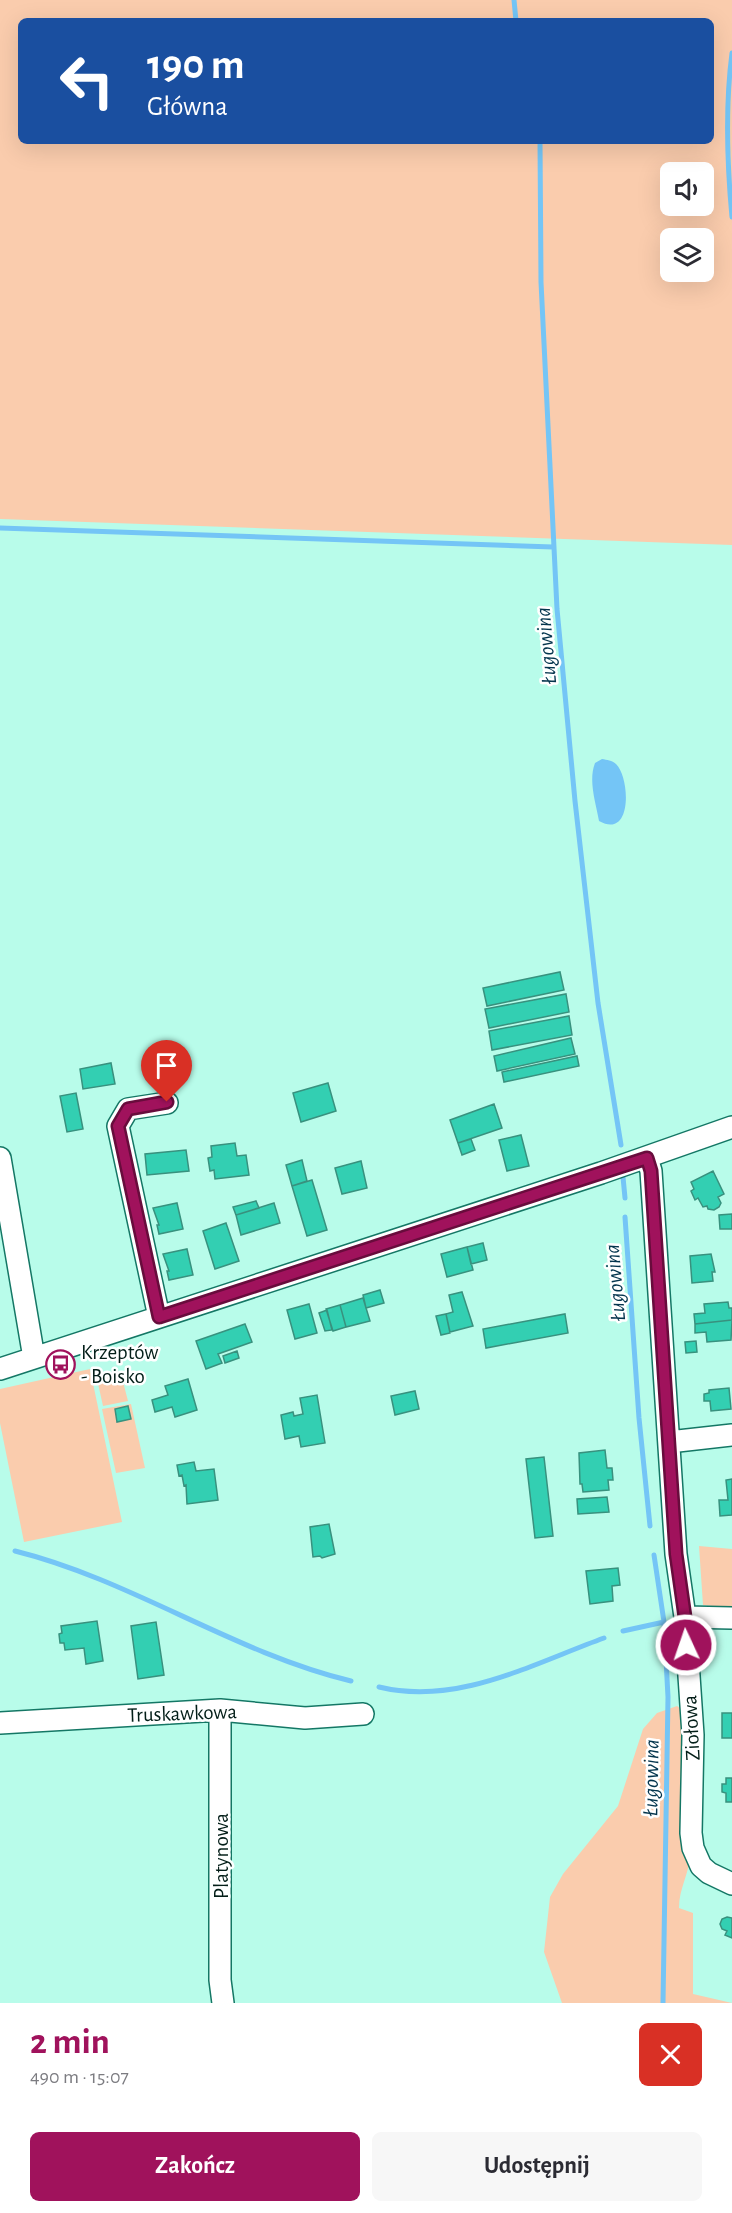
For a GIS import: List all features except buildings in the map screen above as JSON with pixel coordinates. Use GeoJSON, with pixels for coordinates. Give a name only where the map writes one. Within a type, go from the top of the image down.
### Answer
{"type":"FeatureCollection","features":[{"type":"Feature","properties":{"kind":"street"},"geometry":{"type":"LineString","coordinates":[[159,1317],[118,1126],[128,1109],[167,1102]]}},
{"type":"Feature","properties":{"kind":"street"},"geometry":{"type":"LineString","coordinates":[[0,1369],[647,1158],[732,1127]]}},
{"type":"Feature","properties":{"kind":"street"},"geometry":{"type":"LineString","coordinates":[[0,1158],[34,1358]]}},
{"type":"Feature","properties":{"kind":"street","name":"Ziołowa"},"geometry":{"type":"LineString","coordinates":[[647,1158],[651,1171],[676,1554],[685,1617],[693,1735],[691,1833],[693,1848],[701,1866],[709,1873],[732,1884]]}},
{"type":"Feature","properties":{"kind":"street"},"geometry":{"type":"LineString","coordinates":[[669,1442],[732,1435]]}},
{"type":"Feature","properties":{"kind":"street"},"geometry":{"type":"LineString","coordinates":[[685,1617],[732,1618]]}},
{"type":"Feature","properties":{"kind":"street","name":"Truskawkowa"},"geometry":{"type":"LineString","coordinates":[[0,1723],[220,1710],[305,1718],[363,1714]]}},
{"type":"Feature","properties":{"kind":"street","name":"Platynowa"},"geometry":{"type":"LineString","coordinates":[[220,1710],[220,1980],[223,2003]]}},
{"type":"Feature","properties":{"kind":"shaded area"},"geometry":{"type":"Polygon","coordinates":[[[0,0],[732,0],[732,545],[0,519],[0,0]]]}},
{"type":"Feature","properties":{"kind":"shaded area"},"geometry":{"type":"Polygon","coordinates":[[[90,1369],[122,1522],[24,1542],[0,1423],[0,1389],[90,1369]]]}},
{"type":"Feature","properties":{"kind":"shaded area"},"geometry":{"type":"Polygon","coordinates":[[[121,1374],[128,1401],[103,1406],[97,1379],[121,1374]]]}},
{"type":"Feature","properties":{"kind":"shaded area"},"geometry":{"type":"Polygon","coordinates":[[[131,1404],[145,1468],[116,1473],[102,1409],[131,1404]]]}},
{"type":"Feature","properties":{"kind":"shaded area"},"geometry":{"type":"Polygon","coordinates":[[[699,1546],[732,1549],[732,1608],[703,1605],[699,1546]]]}},
{"type":"Feature","properties":{"kind":"shaded area"},"geometry":{"type":"Polygon","coordinates":[[[677,1706],[684,1711],[690,1855],[679,1908],[693,1913],[693,1994],[732,2003],[562,2003],[544,1952],[550,1897],[563,1874],[618,1806],[643,1729],[657,1713],[677,1706]]]}},
{"type":"Feature","properties":{"kind":"water"},"geometry":{"type":"Polygon","coordinates":[[[602,759],[616,764],[621,771],[626,793],[623,815],[618,822],[610,825],[599,821],[593,792],[593,770],[595,763],[602,759]]]}},
{"type":"Feature","properties":{"kind":"waterway","name":"Ługowina"},"geometry":{"type":"LineString","coordinates":[[514,0],[516,18]]}},
{"type":"Feature","properties":{"kind":"waterway"},"geometry":{"type":"LineString","coordinates":[[732,53],[728,94],[732,217]]}},
{"type":"Feature","properties":{"kind":"waterway","name":"Ługowina"},"geometry":{"type":"LineString","coordinates":[[540,144],[541,282],[557,609],[575,801],[598,1003],[621,1145]]}},
{"type":"Feature","properties":{"kind":"waterway"},"geometry":{"type":"LineString","coordinates":[[0,528],[553,547]]}},
{"type":"Feature","properties":{"kind":"waterway","name":"Ługowina"},"geometry":{"type":"LineString","coordinates":[[623,1177],[625,1198]]}},
{"type":"Feature","properties":{"kind":"waterway","name":"Ługowina"},"geometry":{"type":"LineString","coordinates":[[625,1217],[639,1418],[650,1526]]}},
{"type":"Feature","properties":{"kind":"waterway"},"geometry":{"type":"LineString","coordinates":[[15,1551],[58,1564],[142,1597],[266,1653],[308,1669],[351,1681]]}},
{"type":"Feature","properties":{"kind":"waterway","name":"Ługowina"},"geometry":{"type":"LineString","coordinates":[[654,1555],[664,1622],[668,1697],[663,2003]]}},
{"type":"Feature","properties":{"kind":"waterway"},"geometry":{"type":"LineString","coordinates":[[623,1631],[664,1622]]}},
{"type":"Feature","properties":{"kind":"waterway"},"geometry":{"type":"LineString","coordinates":[[379,1687],[408,1691],[437,1691],[465,1687],[522,1670],[604,1638]]}},
{"type":"Feature","properties":{"kind":"place","name":"Krzeptów - Boisko"},"geometry":{"type":"Point","coordinates":[60,1364]}},
{"type":"Feature","properties":{"kind":"route"},"geometry":{"type":"LineString","coordinates":[[167,1102],[128,1109],[118,1126],[159,1317],[647,1158],[651,1171],[676,1554],[685,1617],[686,1645]]}}]}
